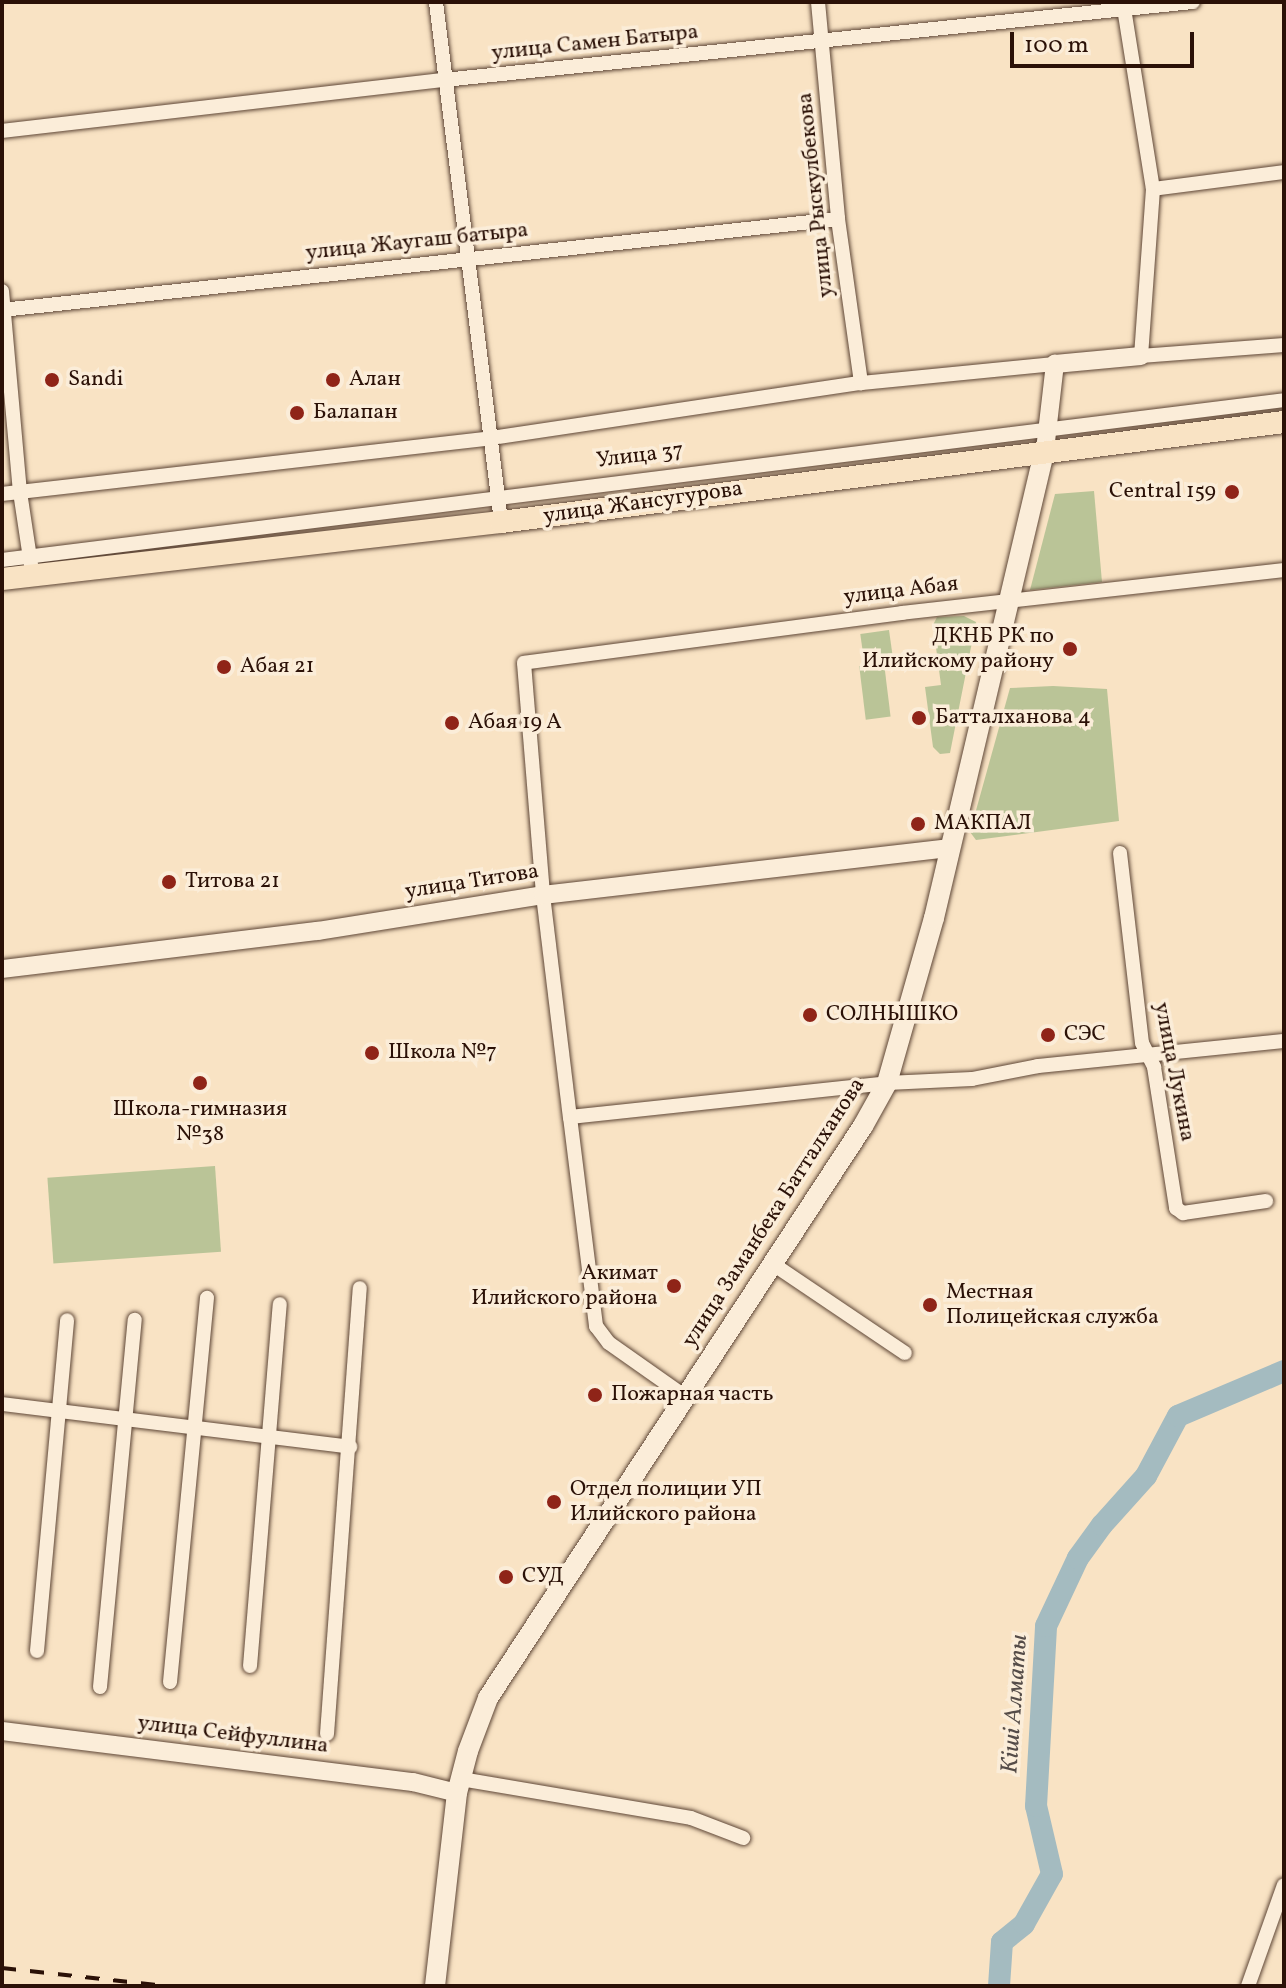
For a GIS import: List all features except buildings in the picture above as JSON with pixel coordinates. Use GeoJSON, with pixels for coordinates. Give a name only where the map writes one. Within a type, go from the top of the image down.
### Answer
{"type":"FeatureCollection","features":[{"type":"Feature","properties":{"kind":"main road","name":"улица Жансугурова"},"geometry":{"type":"LineString","coordinates":[[2,579],[501,522],[1045,450],[1284,422]]}},
{"type":"Feature","properties":{"kind":"main road","name":"улица Заманбека Батталханова"},"geometry":{"type":"LineString","coordinates":[[435,1986],[459,1786],[468,1751],[488,1698],[863,1126],[887,1083],[950,848],[1045,450]]}},
{"type":"Feature","properties":{"kind":"street"},"geometry":{"type":"LineString","coordinates":[[436,2],[501,522]]}},
{"type":"Feature","properties":{"kind":"street","name":"улица Рыскулбекова"},"geometry":{"type":"LineString","coordinates":[[818,2],[838,219],[861,383]]}},
{"type":"Feature","properties":{"kind":"street","name":"улица Самен Батыра"},"geometry":{"type":"LineString","coordinates":[[2,131],[444,80],[822,43],[1123,5],[1193,2]]}},
{"type":"Feature","properties":{"kind":"street"},"geometry":{"type":"LineString","coordinates":[[1123,5],[1153,189],[1141,356]]}},
{"type":"Feature","properties":{"kind":"street"},"geometry":{"type":"LineString","coordinates":[[1153,189],[1284,172]]}},
{"type":"Feature","properties":{"kind":"street","name":"улица Жаугаш батыра"},"geometry":{"type":"LineString","coordinates":[[3,310],[838,219]]}},
{"type":"Feature","properties":{"kind":"street"},"geometry":{"type":"LineString","coordinates":[[2,291],[20,492],[33,575]]}},
{"type":"Feature","properties":{"kind":"street"},"geometry":{"type":"LineString","coordinates":[[2,494],[491,438],[861,383],[1284,345]]}},
{"type":"Feature","properties":{"kind":"street"},"geometry":{"type":"LineString","coordinates":[[1045,450],[1055,364]]}},
{"type":"Feature","properties":{"kind":"street","name":"Улица 37"},"geometry":{"type":"LineString","coordinates":[[2,560],[1284,400]]}},
{"type":"Feature","properties":{"kind":"street","name":"улица Абая"},"geometry":{"type":"LineString","coordinates":[[543,895],[524,663],[1010,600],[1158,587],[1284,570]]}},
{"type":"Feature","properties":{"kind":"street","name":"улица Титова"},"geometry":{"type":"LineString","coordinates":[[2,969],[318,931],[543,895],[950,848]]}},
{"type":"Feature","properties":{"kind":"street","name":"улица Лукина"},"geometry":{"type":"LineString","coordinates":[[1120,853],[1142,1043],[1154,1067],[1176,1208],[1183,1213],[1266,1201]]}},
{"type":"Feature","properties":{"kind":"street"},"geometry":{"type":"LineString","coordinates":[[543,895],[596,1326],[609,1343],[684,1396]]}},
{"type":"Feature","properties":{"kind":"street"},"geometry":{"type":"LineString","coordinates":[[570,1117],[887,1083],[972,1079],[1038,1066],[1284,1041]]}},
{"type":"Feature","properties":{"kind":"street"},"geometry":{"type":"LineString","coordinates":[[773,1264],[905,1353]]}},
{"type":"Feature","properties":{"kind":"street"},"geometry":{"type":"LineString","coordinates":[[327,1734],[360,1288]]}},
{"type":"Feature","properties":{"kind":"street"},"geometry":{"type":"LineString","coordinates":[[170,1682],[207,1298]]}},
{"type":"Feature","properties":{"kind":"street"},"geometry":{"type":"LineString","coordinates":[[250,1666],[280,1304]]}},
{"type":"Feature","properties":{"kind":"street"},"geometry":{"type":"LineString","coordinates":[[37,1651],[67,1320]]}},
{"type":"Feature","properties":{"kind":"street"},"geometry":{"type":"LineString","coordinates":[[100,1687],[135,1320]]}},
{"type":"Feature","properties":{"kind":"street"},"geometry":{"type":"LineString","coordinates":[[2,1404],[350,1447]]}},
{"type":"Feature","properties":{"kind":"street","name":"улица Сейфуллина"},"geometry":{"type":"LineString","coordinates":[[2,1731],[459,1786]]}},
{"type":"Feature","properties":{"kind":"street"},"geometry":{"type":"LineString","coordinates":[[459,1786],[691,1818],[743,1838]]}},
{"type":"Feature","properties":{"kind":"street"},"geometry":{"type":"LineString","coordinates":[[1248,1986],[1284,1885]]}},
{"type":"Feature","properties":{"kind":"green space"},"geometry":{"type":"Polygon","coordinates":[[[1094,491],[1102,582],[1030,590],[1055,494],[1094,491]]]}},
{"type":"Feature","properties":{"kind":"green space"},"geometry":{"type":"Polygon","coordinates":[[[964,616],[976,622],[950,753],[940,754],[933,747],[925,687],[941,685],[933,625],[937,617],[964,616]]]}},
{"type":"Feature","properties":{"kind":"green space"},"geometry":{"type":"Polygon","coordinates":[[[889,630],[893,658],[864,662],[860,634],[889,630]]]}},
{"type":"Feature","properties":{"kind":"green space"},"geometry":{"type":"Polygon","coordinates":[[[884,663],[891,717],[866,720],[859,666],[884,663]]]}},
{"type":"Feature","properties":{"kind":"green space"},"geometry":{"type":"Polygon","coordinates":[[[1053,686],[1107,689],[1119,821],[976,840],[970,832],[1010,688],[1053,686]]]}},
{"type":"Feature","properties":{"kind":"green space"},"geometry":{"type":"Polygon","coordinates":[[[215,1166],[221,1252],[53,1264],[47,1178],[215,1166]]]}},
{"type":"Feature","properties":{"kind":"waterway","name":"Кіші Алматы"},"geometry":{"type":"LineString","coordinates":[[999,1986],[1002,1942],[1024,1924],[1052,1874],[1036,1806],[1046,1626],[1078,1558],[1102,1525],[1146,1476],[1178,1416],[1284,1371]]}},
{"type":"Feature","properties":{"kind":"railway"},"geometry":{"type":"LineString","coordinates":[[2,1968],[166,1986]]}},
{"type":"Feature","properties":{"kind":"place","name":"Sandi"},"geometry":{"type":"Point","coordinates":[52,380]}},
{"type":"Feature","properties":{"kind":"place","name":"Алан"},"geometry":{"type":"Point","coordinates":[333,380]}},
{"type":"Feature","properties":{"kind":"place","name":"Балапан"},"geometry":{"type":"Point","coordinates":[297,413]}},
{"type":"Feature","properties":{"kind":"place","name":"Central 159"},"geometry":{"type":"Point","coordinates":[1232,492]}},
{"type":"Feature","properties":{"kind":"place","name":"ДКНБ РК по Илийскому району"},"geometry":{"type":"Point","coordinates":[1070,649]}},
{"type":"Feature","properties":{"kind":"place","name":"Абая 21"},"geometry":{"type":"Point","coordinates":[224,667]}},
{"type":"Feature","properties":{"kind":"place","name":"Батталханова 4"},"geometry":{"type":"Point","coordinates":[919,718]}},
{"type":"Feature","properties":{"kind":"place","name":"Абая 19 А"},"geometry":{"type":"Point","coordinates":[452,723]}},
{"type":"Feature","properties":{"kind":"place","name":"МАКПАЛ"},"geometry":{"type":"Point","coordinates":[918,824]}},
{"type":"Feature","properties":{"kind":"place","name":"Титова 21"},"geometry":{"type":"Point","coordinates":[169,882]}},
{"type":"Feature","properties":{"kind":"place","name":"СОЛНЫШКО"},"geometry":{"type":"Point","coordinates":[810,1015]}},
{"type":"Feature","properties":{"kind":"place","name":"СЭС"},"geometry":{"type":"Point","coordinates":[1048,1035]}},
{"type":"Feature","properties":{"kind":"place","name":"Школа №7"},"geometry":{"type":"Point","coordinates":[372,1053]}},
{"type":"Feature","properties":{"kind":"place","name":"Школа-гимназия №38"},"geometry":{"type":"Point","coordinates":[200,1083]}},
{"type":"Feature","properties":{"kind":"place","name":"Акимат Илийского района"},"geometry":{"type":"Point","coordinates":[674,1286]}},
{"type":"Feature","properties":{"kind":"place","name":"Местная Полицейская служба"},"geometry":{"type":"Point","coordinates":[930,1305]}},
{"type":"Feature","properties":{"kind":"place","name":"Пожарная часть"},"geometry":{"type":"Point","coordinates":[595,1395]}},
{"type":"Feature","properties":{"kind":"place","name":"Отдел полиции УП Илийского района"},"geometry":{"type":"Point","coordinates":[554,1502]}},
{"type":"Feature","properties":{"kind":"place","name":"СУД"},"geometry":{"type":"Point","coordinates":[506,1577]}}]}
